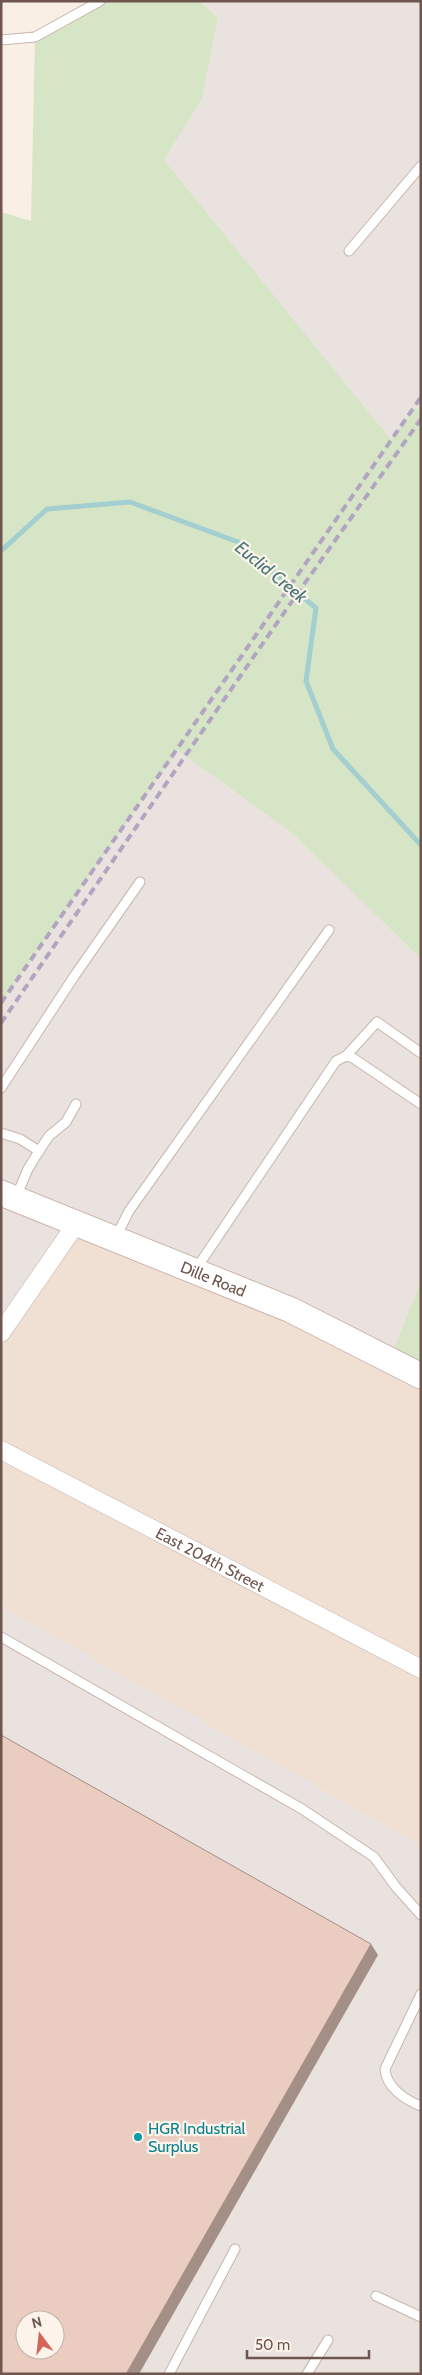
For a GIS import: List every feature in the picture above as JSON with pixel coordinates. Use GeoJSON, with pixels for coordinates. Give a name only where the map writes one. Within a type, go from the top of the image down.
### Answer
{"type":"FeatureCollection","features":[{"type":"Feature","properties":{"kind":"street","name":"Dille Road"},"geometry":{"type":"LineString","coordinates":[[8,1196],[291,1310],[421,1376]]}},
{"type":"Feature","properties":{"kind":"street"},"geometry":{"type":"LineString","coordinates":[[1,1333],[76,1224]]}},
{"type":"Feature","properties":{"kind":"street","name":"East 204th Street"},"geometry":{"type":"LineString","coordinates":[[1,1450],[421,1669]]}},
{"type":"Feature","properties":{"kind":"lane"},"geometry":{"type":"LineString","coordinates":[[1,40],[35,37],[100,1]]}},
{"type":"Feature","properties":{"kind":"lane"},"geometry":{"type":"LineString","coordinates":[[349,251],[421,166]]}},
{"type":"Feature","properties":{"kind":"lane"},"geometry":{"type":"LineString","coordinates":[[1,1088],[75,975],[140,882]]}},
{"type":"Feature","properties":{"kind":"lane"},"geometry":{"type":"LineString","coordinates":[[115,1240],[129,1211],[329,930]]}},
{"type":"Feature","properties":{"kind":"lane"},"geometry":{"type":"LineString","coordinates":[[194,1271],[336,1061],[346,1056],[377,1022],[421,1053]]}},
{"type":"Feature","properties":{"kind":"lane"},"geometry":{"type":"LineString","coordinates":[[346,1056],[353,1058],[421,1104]]}},
{"type":"Feature","properties":{"kind":"lane"},"geometry":{"type":"LineString","coordinates":[[8,1196],[49,1136],[66,1122],[76,1104]]}},
{"type":"Feature","properties":{"kind":"lane"},"geometry":{"type":"LineString","coordinates":[[1,1133],[20,1139],[40,1151]]}},
{"type":"Feature","properties":{"kind":"lane"},"geometry":{"type":"LineString","coordinates":[[1,1637],[302,1810],[374,1857],[396,1887],[421,1915]]}},
{"type":"Feature","properties":{"kind":"lane"},"geometry":{"type":"LineString","coordinates":[[421,1994],[385,2069],[386,2078],[394,2089],[412,2103],[421,2106]]}},
{"type":"Feature","properties":{"kind":"lane"},"geometry":{"type":"LineString","coordinates":[[169,2374],[235,2249]]}},
{"type":"Feature","properties":{"kind":"lane"},"geometry":{"type":"LineString","coordinates":[[376,2296],[421,2316]]}},
{"type":"Feature","properties":{"kind":"lane"},"geometry":{"type":"LineString","coordinates":[[307,2374],[328,2340]]}},
{"type":"Feature","properties":{"kind":"shaded area"},"geometry":{"type":"Polygon","coordinates":[[[200,1],[421,1],[421,412],[414,407],[391,441],[164,160],[202,99],[218,18],[200,1]]]}},
{"type":"Feature","properties":{"kind":"shaded area"},"geometry":{"type":"Polygon","coordinates":[[[177,750],[292,833],[421,959],[421,1281],[389,1360],[76,1224],[1,1333],[1,1003],[177,750]]]}},
{"type":"Feature","properties":{"kind":"shaded area"},"geometry":{"type":"Polygon","coordinates":[[[76,1224],[421,1376],[421,1846],[1,1606],[1,1333],[76,1224]]]}},
{"type":"Feature","properties":{"kind":"shaded area"},"geometry":{"type":"Polygon","coordinates":[[[1,1606],[421,1846],[421,2374],[1,2374],[1,1606]]]}},
{"type":"Feature","properties":{"kind":"green space"},"geometry":{"type":"Polygon","coordinates":[[[100,1],[200,1],[218,18],[202,99],[164,160],[391,440],[414,407],[421,412],[421,959],[292,833],[177,750],[1,1003],[1,212],[31,221],[35,37],[100,1]]]}},
{"type":"Feature","properties":{"kind":"green space"},"geometry":{"type":"Polygon","coordinates":[[[421,1281],[421,1376],[389,1360],[421,1281]]]}},
{"type":"Feature","properties":{"kind":"building","name":"HGR Industrial Surplus"},"geometry":{"type":"Polygon","coordinates":[[[1,1735],[371,1944],[126,2374],[1,2374],[1,1735]]]}},
{"type":"Feature","properties":{"kind":"waterway","name":"Euclid Creek"},"geometry":{"type":"LineString","coordinates":[[1,551],[47,509],[130,502],[238,542],[316,608],[306,681],[333,749],[421,845]]}},
{"type":"Feature","properties":{"kind":"railway"},"geometry":{"type":"LineString","coordinates":[[1,1003],[421,397]]}},
{"type":"Feature","properties":{"kind":"railway"},"geometry":{"type":"LineString","coordinates":[[1,1023],[288,607],[421,419]]}},
{"type":"Feature","properties":{"kind":"place","name":"HGR Industrial Surplus"},"geometry":{"type":"Point","coordinates":[138,2137]}}]}
